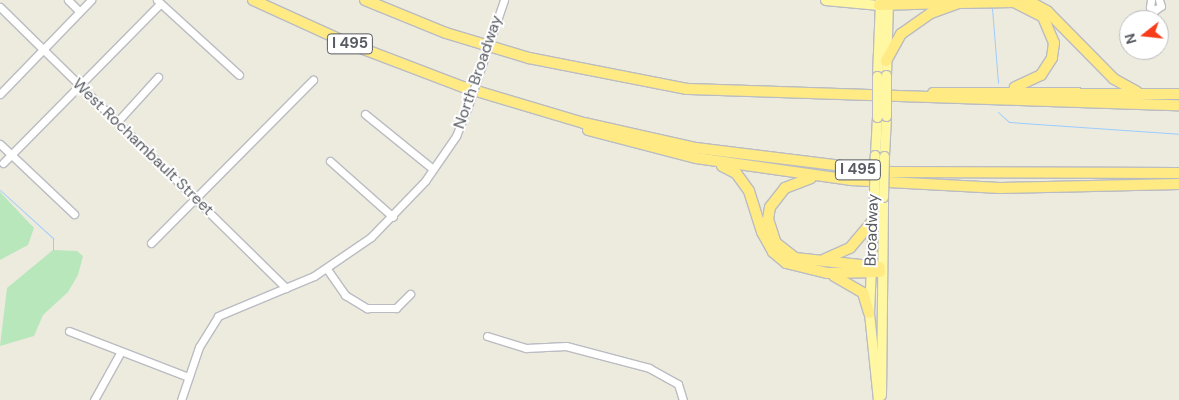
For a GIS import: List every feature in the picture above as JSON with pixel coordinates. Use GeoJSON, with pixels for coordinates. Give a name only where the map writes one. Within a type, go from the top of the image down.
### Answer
{"type":"FeatureCollection","features":[{"type":"Feature","properties":{"kind":"highway","name":"I 495"},"geometry":{"type":"LineString","coordinates":[[253,0],[381,57],[542,112],[696,148],[865,170],[982,176],[1179,173]]}},
{"type":"Feature","properties":{"kind":"highway"},"geometry":{"type":"LineString","coordinates":[[365,0],[482,45],[638,82],[731,93],[1179,105]]}},
{"type":"Feature","properties":{"kind":"highway"},"geometry":{"type":"LineString","coordinates":[[1027,0],[1047,11],[1114,79],[1143,94]]}},
{"type":"Feature","properties":{"kind":"highway"},"geometry":{"type":"LineString","coordinates":[[880,2],[1014,2],[1038,14],[1051,29],[1054,51],[1041,75],[1020,86],[995,90]]}},
{"type":"Feature","properties":{"kind":"highway"},"geometry":{"type":"LineString","coordinates":[[886,61],[901,34],[914,23],[959,3]]}},
{"type":"Feature","properties":{"kind":"highway"},"geometry":{"type":"LineString","coordinates":[[880,97],[995,90],[1179,94]]}},
{"type":"Feature","properties":{"kind":"highway"},"geometry":{"type":"LineString","coordinates":[[542,112],[620,141],[712,161],[821,177],[1000,188],[1179,184]]}},
{"type":"Feature","properties":{"kind":"highway"},"geometry":{"type":"LineString","coordinates":[[712,161],[736,173],[749,191],[773,252],[786,263],[827,273],[856,286],[870,313]]}},
{"type":"Feature","properties":{"kind":"highway"},"geometry":{"type":"LineString","coordinates":[[821,177],[785,188],[770,207],[768,219],[770,234],[784,253],[815,261],[876,270]]}},
{"type":"Feature","properties":{"kind":"highway"},"geometry":{"type":"LineString","coordinates":[[1105,186],[1179,178]]}},
{"type":"Feature","properties":{"kind":"highway"},"geometry":{"type":"LineString","coordinates":[[815,261],[850,248],[873,221]]}},
{"type":"Feature","properties":{"kind":"highway"},"geometry":{"type":"LineString","coordinates":[[827,273],[876,270]]}},
{"type":"Feature","properties":{"kind":"main road"},"geometry":{"type":"LineString","coordinates":[[825,0],[880,2]]}},
{"type":"Feature","properties":{"kind":"main road","name":"Broadway"},"geometry":{"type":"LineString","coordinates":[[880,2],[886,61],[882,75]]}},
{"type":"Feature","properties":{"kind":"main road","name":"Broadway"},"geometry":{"type":"LineString","coordinates":[[879,400],[870,313],[876,270],[879,196],[882,75],[880,2]]}},
{"type":"Feature","properties":{"kind":"main road","name":"Broadway"},"geometry":{"type":"LineString","coordinates":[[879,196],[873,221],[879,400]]}},
{"type":"Feature","properties":{"kind":"street"},"geometry":{"type":"LineString","coordinates":[[68,0],[78,10]]}},
{"type":"Feature","properties":{"kind":"street"},"geometry":{"type":"LineString","coordinates":[[0,94],[78,10],[90,0]]}},
{"type":"Feature","properties":{"kind":"street","name":"North Broadway"},"geometry":{"type":"LineString","coordinates":[[181,400],[205,332],[218,316],[327,269],[393,217],[433,169],[456,136],[504,0]]}},
{"type":"Feature","properties":{"kind":"street"},"geometry":{"type":"LineString","coordinates":[[1151,0],[1150,7],[1155,10],[1161,6],[1159,0]]}},
{"type":"Feature","properties":{"kind":"street"},"geometry":{"type":"LineString","coordinates":[[3,163],[80,86],[159,2],[239,75]]}},
{"type":"Feature","properties":{"kind":"street","name":"West Rochambault Street"},"geometry":{"type":"LineString","coordinates":[[0,7],[44,48],[80,86],[286,288]]}},
{"type":"Feature","properties":{"kind":"street"},"geometry":{"type":"LineString","coordinates":[[117,122],[158,77]]}},
{"type":"Feature","properties":{"kind":"street"},"geometry":{"type":"LineString","coordinates":[[151,243],[313,80]]}},
{"type":"Feature","properties":{"kind":"street"},"geometry":{"type":"LineString","coordinates":[[365,114],[433,169]]}},
{"type":"Feature","properties":{"kind":"street"},"geometry":{"type":"LineString","coordinates":[[0,144],[74,214]]}},
{"type":"Feature","properties":{"kind":"street"},"geometry":{"type":"LineString","coordinates":[[330,161],[393,217]]}},
{"type":"Feature","properties":{"kind":"street"},"geometry":{"type":"LineString","coordinates":[[327,269],[344,295],[368,308],[396,308],[410,294]]}},
{"type":"Feature","properties":{"kind":"street"},"geometry":{"type":"LineString","coordinates":[[69,331],[120,354],[188,377]]}},
{"type":"Feature","properties":{"kind":"street"},"geometry":{"type":"LineString","coordinates":[[487,336],[526,348],[566,346],[649,368],[678,384],[683,400]]}},
{"type":"Feature","properties":{"kind":"street"},"geometry":{"type":"LineString","coordinates":[[94,400],[120,354]]}},
{"type":"Feature","properties":{"kind":"green space"},"geometry":{"type":"Polygon","coordinates":[[[0,192],[34,228],[28,245],[0,260],[0,192]]]}},
{"type":"Feature","properties":{"kind":"green space"},"geometry":{"type":"Polygon","coordinates":[[[53,250],[77,251],[83,256],[78,275],[68,292],[43,315],[34,336],[0,346],[7,288],[53,250]]]}},
{"type":"Feature","properties":{"kind":"waterway"},"geometry":{"type":"LineString","coordinates":[[992,8],[998,83]]}},
{"type":"Feature","properties":{"kind":"waterway"},"geometry":{"type":"LineString","coordinates":[[998,112],[1009,122],[1179,134]]}},
{"type":"Feature","properties":{"kind":"waterway"},"geometry":{"type":"LineString","coordinates":[[0,190],[53,238],[53,250]]}}]}
